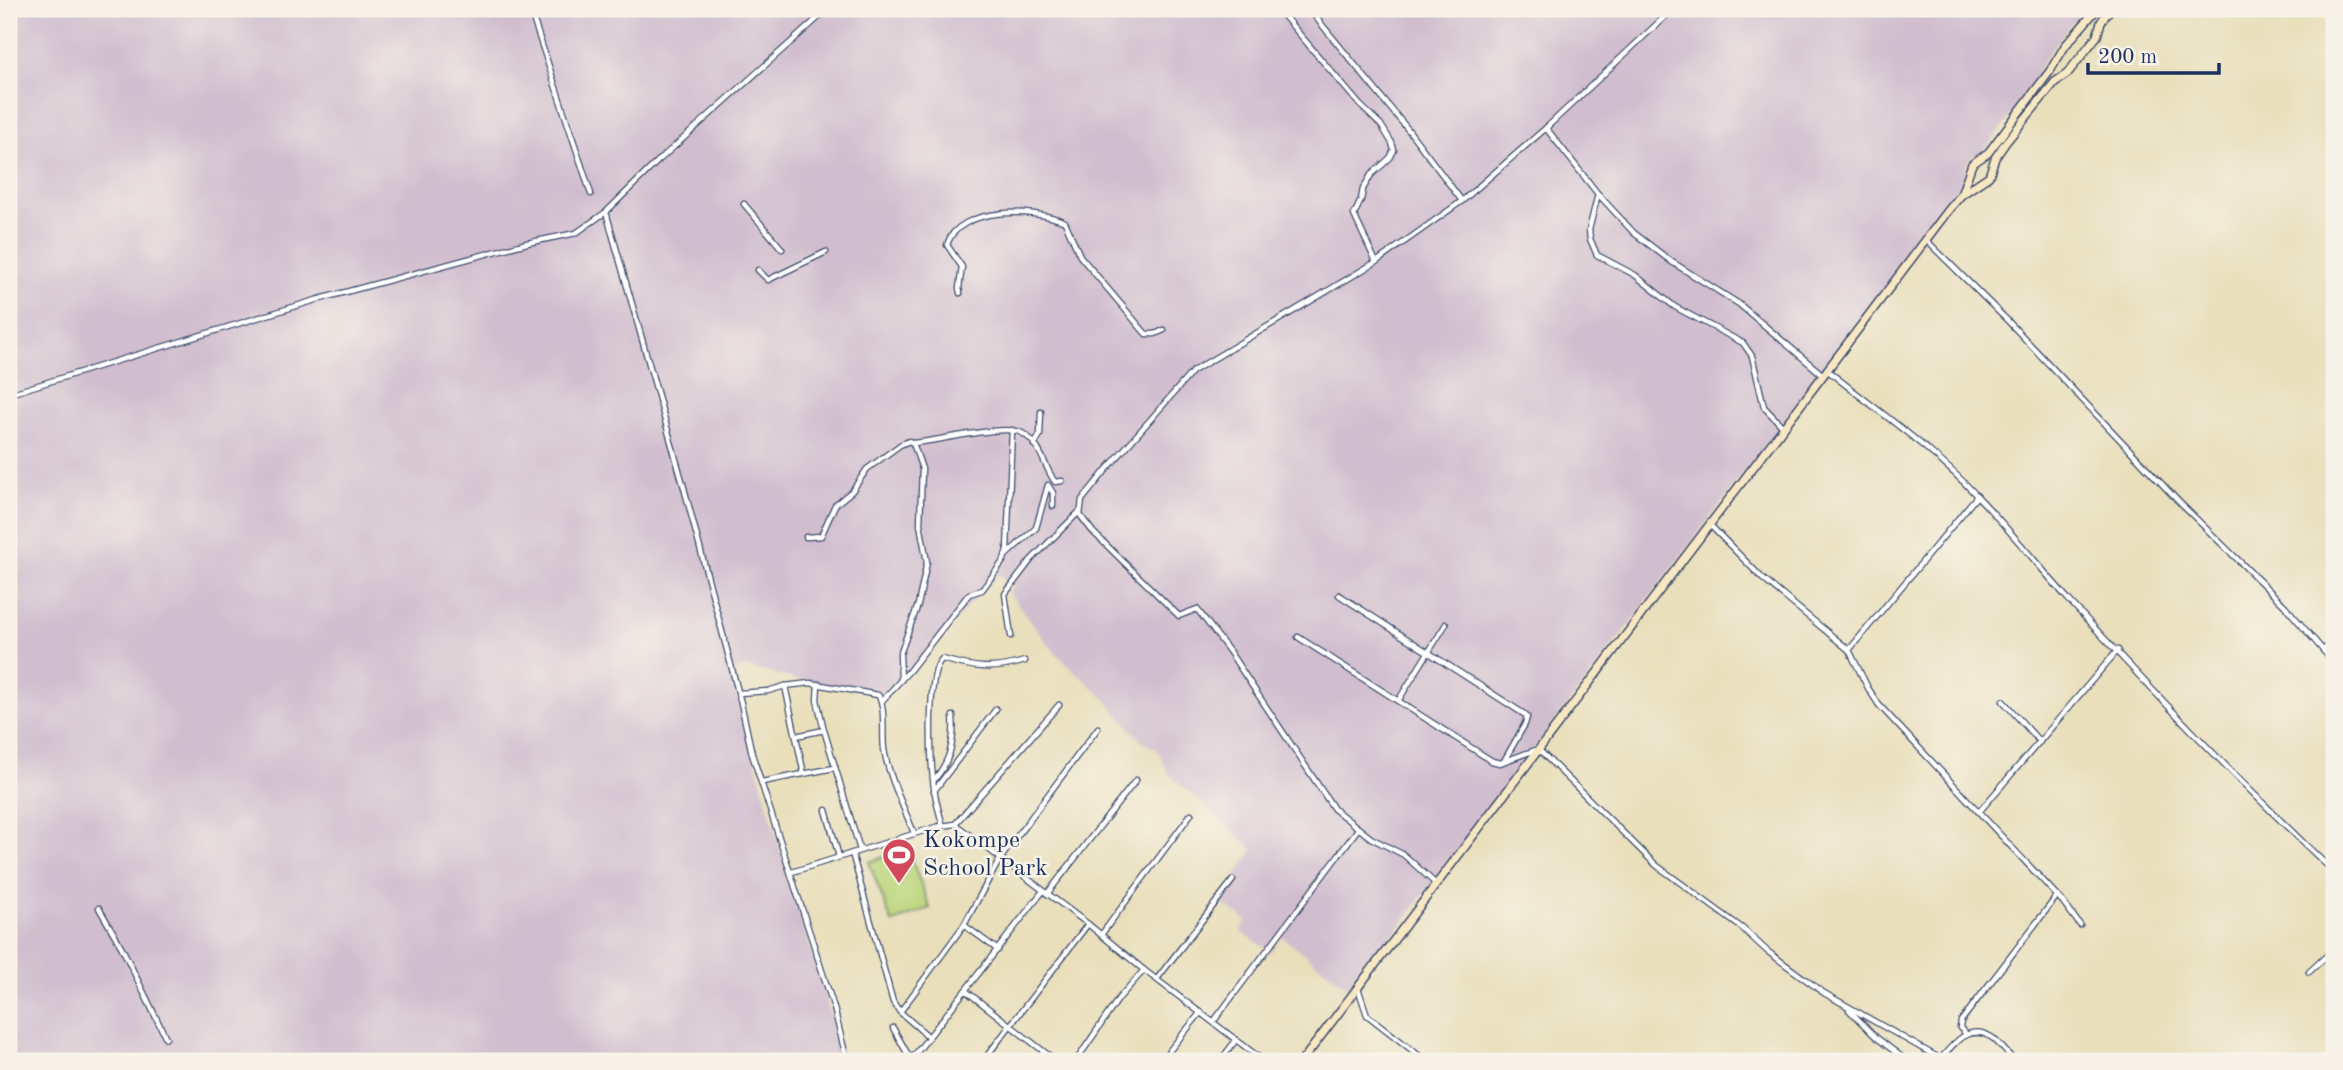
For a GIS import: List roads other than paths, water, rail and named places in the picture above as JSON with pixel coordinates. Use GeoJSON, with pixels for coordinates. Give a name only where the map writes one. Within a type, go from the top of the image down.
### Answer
{"type":"FeatureCollection","features":[{"type":"Feature","properties":{"kind":"main road"},"geometry":{"type":"LineString","coordinates":[[1961,195],[1970,168],[1978,159],[1989,153],[2065,46],[2097,9]]}},
{"type":"Feature","properties":{"kind":"main road"},"geometry":{"type":"LineString","coordinates":[[1302,1061],[1926,239],[1961,195],[1989,176],[1995,158],[2006,142],[2055,82],[2067,74],[2098,33],[2101,22],[2110,9]]}},
{"type":"Feature","properties":{"kind":"main road"},"geometry":{"type":"LineString","coordinates":[[2087,21],[2094,23],[2098,33]]}},
{"type":"Feature","properties":{"kind":"main road"},"geometry":{"type":"LineString","coordinates":[[2052,66],[2058,75],[2067,74]]}},
{"type":"Feature","properties":{"kind":"main road"},"geometry":{"type":"LineString","coordinates":[[1978,159],[1986,162],[1992,170]]}},
{"type":"Feature","properties":{"kind":"main road"},"geometry":{"type":"LineString","coordinates":[[1970,168],[1973,177],[1982,181]]}},
{"type":"Feature","properties":{"kind":"street"},"geometry":{"type":"LineString","coordinates":[[530,9],[591,194]]}},
{"type":"Feature","properties":{"kind":"street"},"geometry":{"type":"LineString","coordinates":[[9,394],[316,300],[527,243],[574,234],[606,212],[658,161],[828,9]]}},
{"type":"Feature","properties":{"kind":"street"},"geometry":{"type":"LineString","coordinates":[[1278,9],[1360,105],[1381,125],[1392,143],[1394,150],[1390,158],[1371,175],[1354,215],[1376,262]]}},
{"type":"Feature","properties":{"kind":"street"},"geometry":{"type":"LineString","coordinates":[[1309,9],[1410,132],[1462,201]]}},
{"type":"Feature","properties":{"kind":"street"},"geometry":{"type":"LineString","coordinates":[[1011,636],[1005,594],[1031,560],[1079,512],[1082,500],[1107,469],[1193,371],[1376,262],[1462,201],[1546,128],[1673,9]]}},
{"type":"Feature","properties":{"kind":"street"},"geometry":{"type":"LineString","coordinates":[[1546,128],[1598,194],[1645,242],[1739,304],[1937,459],[1978,496],[2070,601],[2242,783],[2334,872]]}},
{"type":"Feature","properties":{"kind":"street"},"geometry":{"type":"LineString","coordinates":[[1598,194],[1589,230],[1597,255],[1635,275],[1675,307],[1747,347],[1764,407],[1784,427]]}},
{"type":"Feature","properties":{"kind":"street"},"geometry":{"type":"LineString","coordinates":[[744,204],[782,249]]}},
{"type":"Feature","properties":{"kind":"street"},"geometry":{"type":"LineString","coordinates":[[606,212],[683,484],[739,693],[752,754],[792,872],[848,1061]]}},
{"type":"Feature","properties":{"kind":"street"},"geometry":{"type":"LineString","coordinates":[[960,293],[962,267],[947,245],[957,229],[976,218],[1027,213],[1065,222],[1080,256],[1146,334],[1164,330]]}},
{"type":"Feature","properties":{"kind":"street"},"geometry":{"type":"LineString","coordinates":[[1926,239],[2008,321],[2178,501],[2285,606],[2334,663]]}},
{"type":"Feature","properties":{"kind":"street"},"geometry":{"type":"LineString","coordinates":[[758,270],[768,279],[826,252]]}},
{"type":"Feature","properties":{"kind":"street"},"geometry":{"type":"LineString","coordinates":[[1034,445],[1040,435],[1041,412]]}},
{"type":"Feature","properties":{"kind":"street"},"geometry":{"type":"LineString","coordinates":[[882,701],[970,594],[982,590],[995,575],[1005,555],[1008,540],[1012,430]]}},
{"type":"Feature","properties":{"kind":"street"},"geometry":{"type":"LineString","coordinates":[[806,537],[821,536],[835,505],[852,491],[867,468],[900,445],[909,442],[932,442],[977,433],[1012,430],[1023,433],[1043,457],[1055,482],[1062,481]]}},
{"type":"Feature","properties":{"kind":"street"},"geometry":{"type":"LineString","coordinates":[[901,680],[900,654],[918,606],[927,562],[920,524],[922,468],[913,443]]}},
{"type":"Feature","properties":{"kind":"street"},"geometry":{"type":"LineString","coordinates":[[1005,555],[1036,528],[1048,485],[1053,493],[1053,506]]}},
{"type":"Feature","properties":{"kind":"street"},"geometry":{"type":"LineString","coordinates":[[1849,650],[1978,496]]}},
{"type":"Feature","properties":{"kind":"street"},"geometry":{"type":"LineString","coordinates":[[1079,512],[1093,532],[1180,616],[1197,609],[1229,651],[1328,802],[1358,829],[1404,855],[1436,884]]}},
{"type":"Feature","properties":{"kind":"street"},"geometry":{"type":"LineString","coordinates":[[1710,525],[1763,579],[1849,650],[1879,705],[2057,896],[2080,925]]}},
{"type":"Feature","properties":{"kind":"street"},"geometry":{"type":"LineString","coordinates":[[1339,595],[1527,717],[1503,762]]}},
{"type":"Feature","properties":{"kind":"street"},"geometry":{"type":"LineString","coordinates":[[1398,701],[1446,624]]}},
{"type":"Feature","properties":{"kind":"street"},"geometry":{"type":"LineString","coordinates":[[1298,637],[1492,761],[1503,762],[1538,749],[1656,865],[1742,928],[1767,951],[1843,1005],[1940,1060],[1966,1034]]}},
{"type":"Feature","properties":{"kind":"street"},"geometry":{"type":"LineString","coordinates":[[2323,650],[2334,642]]}},
{"type":"Feature","properties":{"kind":"street"},"geometry":{"type":"LineString","coordinates":[[1979,812],[2118,650]]}},
{"type":"Feature","properties":{"kind":"street"},"geometry":{"type":"LineString","coordinates":[[943,826],[933,780],[932,696],[939,660],[980,668],[1007,666],[1025,661]]}},
{"type":"Feature","properties":{"kind":"street"},"geometry":{"type":"LineString","coordinates":[[739,693],[818,684],[878,695],[882,701],[882,732],[888,770],[915,833]]}},
{"type":"Feature","properties":{"kind":"street"},"geometry":{"type":"LineString","coordinates":[[818,684],[817,700],[824,730],[860,850]]}},
{"type":"Feature","properties":{"kind":"street"},"geometry":{"type":"LineString","coordinates":[[785,686],[804,774]]}},
{"type":"Feature","properties":{"kind":"street"},"geometry":{"type":"LineString","coordinates":[[2003,701],[2040,742]]}},
{"type":"Feature","properties":{"kind":"street"},"geometry":{"type":"LineString","coordinates":[[792,872],[915,833],[955,824],[1059,705]]}},
{"type":"Feature","properties":{"kind":"street"},"geometry":{"type":"LineString","coordinates":[[934,791],[996,709]]}},
{"type":"Feature","properties":{"kind":"street"},"geometry":{"type":"LineString","coordinates":[[933,780],[946,764],[953,716]]}},
{"type":"Feature","properties":{"kind":"street"},"geometry":{"type":"LineString","coordinates":[[900,1012],[964,925],[1000,859],[1098,728]]}},
{"type":"Feature","properties":{"kind":"street"},"geometry":{"type":"LineString","coordinates":[[796,736],[824,730]]}},
{"type":"Feature","properties":{"kind":"street"},"geometry":{"type":"LineString","coordinates":[[946,764],[954,765]]}},
{"type":"Feature","properties":{"kind":"street"},"geometry":{"type":"LineString","coordinates":[[762,782],[834,768]]}},
{"type":"Feature","properties":{"kind":"street"},"geometry":{"type":"LineString","coordinates":[[893,1028],[910,1061],[1136,780]]}},
{"type":"Feature","properties":{"kind":"street"},"geometry":{"type":"LineString","coordinates":[[826,810],[839,857]]}},
{"type":"Feature","properties":{"kind":"street"},"geometry":{"type":"LineString","coordinates":[[1101,935],[1191,814]]}},
{"type":"Feature","properties":{"kind":"street"},"geometry":{"type":"LineString","coordinates":[[955,824],[1264,1061]]}},
{"type":"Feature","properties":{"kind":"street"},"geometry":{"type":"LineString","coordinates":[[1213,1022],[1358,829]]}},
{"type":"Feature","properties":{"kind":"street"},"geometry":{"type":"LineString","coordinates":[[852,853],[893,1002],[900,1012],[929,1037]]}},
{"type":"Feature","properties":{"kind":"street"},"geometry":{"type":"LineString","coordinates":[[1157,979],[1233,880]]}},
{"type":"Feature","properties":{"kind":"street"},"geometry":{"type":"LineString","coordinates":[[2015,1061],[1989,1035],[1966,1034],[1960,1028],[1961,1021],[2057,896]]}},
{"type":"Feature","properties":{"kind":"street"},"geometry":{"type":"LineString","coordinates":[[99,908],[122,948],[166,1038]]}},
{"type":"Feature","properties":{"kind":"street"},"geometry":{"type":"LineString","coordinates":[[983,1061],[1088,924]]}},
{"type":"Feature","properties":{"kind":"street"},"geometry":{"type":"LineString","coordinates":[[964,925],[998,950]]}},
{"type":"Feature","properties":{"kind":"street"},"geometry":{"type":"LineString","coordinates":[[2309,972],[2334,949]]}},
{"type":"Feature","properties":{"kind":"street"},"geometry":{"type":"LineString","coordinates":[[1076,1061],[1119,998],[1144,970]]}},
{"type":"Feature","properties":{"kind":"street"},"geometry":{"type":"LineString","coordinates":[[1358,988],[1367,1015],[1426,1061]]}},
{"type":"Feature","properties":{"kind":"street"},"geometry":{"type":"LineString","coordinates":[[966,991],[1056,1061]]}},
{"type":"Feature","properties":{"kind":"street"},"geometry":{"type":"LineString","coordinates":[[1843,1005],[1877,1038],[1907,1061]]}},
{"type":"Feature","properties":{"kind":"street"},"geometry":{"type":"LineString","coordinates":[[1161,1061],[1201,1012]]}},
{"type":"Feature","properties":{"kind":"street"},"geometry":{"type":"LineString","coordinates":[[1220,1061],[1236,1040]]}},
{"type":"Feature","properties":{"kind":"place","name":"Kokompe School Park"},"geometry":{"type":"Point","coordinates":[899,885]}}]}
